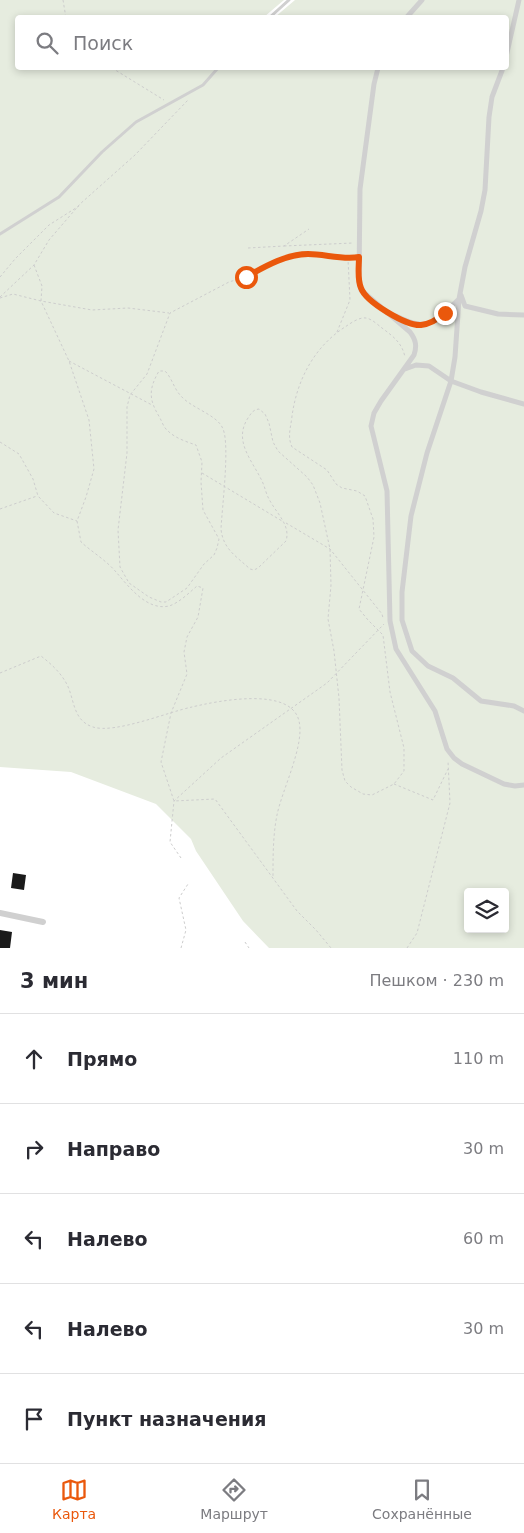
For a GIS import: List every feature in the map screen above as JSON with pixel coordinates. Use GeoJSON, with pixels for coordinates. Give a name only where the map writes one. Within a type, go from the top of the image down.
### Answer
{"type":"FeatureCollection","features":[{"type":"Feature","properties":{"kind":"street"},"geometry":{"type":"LineString","coordinates":[[409,15],[422,0]]}},
{"type":"Feature","properties":{"kind":"street"},"geometry":{"type":"LineString","coordinates":[[509,44],[519,0]]}},
{"type":"Feature","properties":{"kind":"street"},"geometry":{"type":"LineString","coordinates":[[378,70],[360,189],[359,281],[361,290],[415,339],[416,348],[414,356],[374,413],[371,426],[387,491],[390,621],[396,649],[435,711],[447,749],[454,758],[462,764],[504,784],[524,785]]}},
{"type":"Feature","properties":{"kind":"street"},"geometry":{"type":"LineString","coordinates":[[502,70],[492,97],[485,190],[460,296],[451,381],[427,453],[411,516],[402,592],[402,620],[412,651],[428,666],[453,678],[481,701],[514,706],[524,711]]}},
{"type":"Feature","properties":{"kind":"street"},"geometry":{"type":"LineString","coordinates":[[388,313],[411,324],[427,324],[436,321],[460,296]]}},
{"type":"Feature","properties":{"kind":"street"},"geometry":{"type":"LineString","coordinates":[[460,296],[465,306],[498,314],[524,315]]}},
{"type":"Feature","properties":{"kind":"street"},"geometry":{"type":"LineString","coordinates":[[404,369],[416,365],[429,366],[451,381],[524,404]]}},
{"type":"Feature","properties":{"kind":"street"},"geometry":{"type":"LineString","coordinates":[[0,913],[43,922]]}},
{"type":"Feature","properties":{"kind":"lane"},"geometry":{"type":"LineString","coordinates":[[272,15],[288,0]]}},
{"type":"Feature","properties":{"kind":"lane"},"geometry":{"type":"LineString","coordinates":[[0,234],[59,197],[102,152],[136,122],[202,85],[216,70]]}},
{"type":"Feature","properties":{"kind":"path"},"geometry":{"type":"LineString","coordinates":[[63,0],[66,15]]}},
{"type":"Feature","properties":{"kind":"path"},"geometry":{"type":"LineString","coordinates":[[115,70],[170,104],[173,114]]}},
{"type":"Feature","properties":{"kind":"path"},"geometry":{"type":"LineString","coordinates":[[0,298],[34,265],[49,240],[80,204],[135,155],[191,97]]}},
{"type":"Feature","properties":{"kind":"path"},"geometry":{"type":"LineString","coordinates":[[0,277],[49,225],[80,204]]}},
{"type":"Feature","properties":{"kind":"path"},"geometry":{"type":"LineString","coordinates":[[284,246],[309,229]]}},
{"type":"Feature","properties":{"kind":"path"},"geometry":{"type":"LineString","coordinates":[[248,248],[359,243]]}},
{"type":"Feature","properties":{"kind":"path"},"geometry":{"type":"LineString","coordinates":[[0,298],[13,294],[92,310],[128,308],[170,314],[229,282],[246,277],[278,261],[305,254],[348,259],[359,257]]}},
{"type":"Feature","properties":{"kind":"path"},"geometry":{"type":"LineString","coordinates":[[337,332],[350,300],[348,259]]}},
{"type":"Feature","properties":{"kind":"path"},"geometry":{"type":"LineString","coordinates":[[34,265],[42,286],[41,301],[69,361],[89,420],[94,469],[77,521],[81,542],[116,571],[126,586],[143,600],[160,606],[171,606],[197,586],[203,588],[198,616],[187,637],[184,652],[187,674],[171,713],[161,762],[174,801],[170,842],[182,858]]}},
{"type":"Feature","properties":{"kind":"path"},"geometry":{"type":"LineString","coordinates":[[170,314],[147,374],[130,395],[127,407],[127,453],[118,530],[120,566],[129,583],[148,597],[166,602],[187,588],[204,564],[214,555],[219,539],[202,510],[202,462],[196,445],[182,440],[168,431],[152,406],[150,394],[155,378],[160,371],[165,371],[171,378],[181,396],[223,428],[226,447],[222,539],[226,546],[250,569],[254,570],[286,541],[288,535],[284,522],[269,500],[262,480],[245,450],[242,434],[244,423],[251,412],[256,409],[265,414],[273,442],[278,451],[307,477],[313,485],[320,503],[330,549],[331,586],[328,619],[336,673],[342,770],[345,781],[351,787],[363,794],[372,795],[394,784],[404,772],[404,748],[390,692],[383,635],[359,608],[374,537],[373,519],[365,496],[357,491],[342,488],[336,484],[327,470],[292,447],[289,434],[293,404],[307,367],[321,346],[352,322],[365,318],[371,320],[397,339],[404,349],[405,358]]}},
{"type":"Feature","properties":{"kind":"path"},"geometry":{"type":"LineString","coordinates":[[69,361],[152,406]]}},
{"type":"Feature","properties":{"kind":"path"},"geometry":{"type":"LineString","coordinates":[[0,442],[19,454],[33,479],[38,496],[54,512],[77,521]]}},
{"type":"Feature","properties":{"kind":"path"},"geometry":{"type":"LineString","coordinates":[[174,801],[221,758],[327,683],[384,623],[382,614],[330,549],[201,473]]}},
{"type":"Feature","properties":{"kind":"path"},"geometry":{"type":"LineString","coordinates":[[0,509],[38,496]]}},
{"type":"Feature","properties":{"kind":"path"},"geometry":{"type":"LineString","coordinates":[[0,673],[42,656],[66,681],[79,718],[93,727],[116,728],[192,707],[246,698],[277,700],[292,708],[299,719],[300,736],[277,815],[273,850],[273,876]]}},
{"type":"Feature","properties":{"kind":"path"},"geometry":{"type":"LineString","coordinates":[[407,948],[417,933],[450,803],[447,749]]}},
{"type":"Feature","properties":{"kind":"path"},"geometry":{"type":"LineString","coordinates":[[394,784],[433,800],[448,768]]}},
{"type":"Feature","properties":{"kind":"path"},"geometry":{"type":"LineString","coordinates":[[174,801],[215,799],[297,911],[331,948]]}},
{"type":"Feature","properties":{"kind":"path"},"geometry":{"type":"LineString","coordinates":[[181,948],[186,930],[180,898],[188,884]]}},
{"type":"Feature","properties":{"kind":"path"},"geometry":{"type":"LineString","coordinates":[[245,942],[249,948]]}},
{"type":"Feature","properties":{"kind":"shaded area"},"geometry":{"type":"Polygon","coordinates":[[[0,0],[284,0],[266,15],[15,15],[15,70],[509,70],[509,15],[277,15],[295,0],[524,0],[524,948],[269,948],[243,921],[196,851],[191,839],[156,804],[71,772],[0,767],[0,0]]]}},
{"type":"Feature","properties":{"kind":"building"},"geometry":{"type":"Polygon","coordinates":[[[13,873],[26,875],[24,890],[11,888],[13,873]]]}},
{"type":"Feature","properties":{"kind":"building"},"geometry":{"type":"Polygon","coordinates":[[[0,930],[12,932],[10,948],[0,948],[0,930]]]}},
{"type":"Feature","properties":{"kind":"route"},"geometry":{"type":"LineString","coordinates":[[246,277],[278,261],[305,254],[348,259],[359,257],[361,290],[388,313],[411,324],[420,325],[436,321],[445,313]]}}]}
